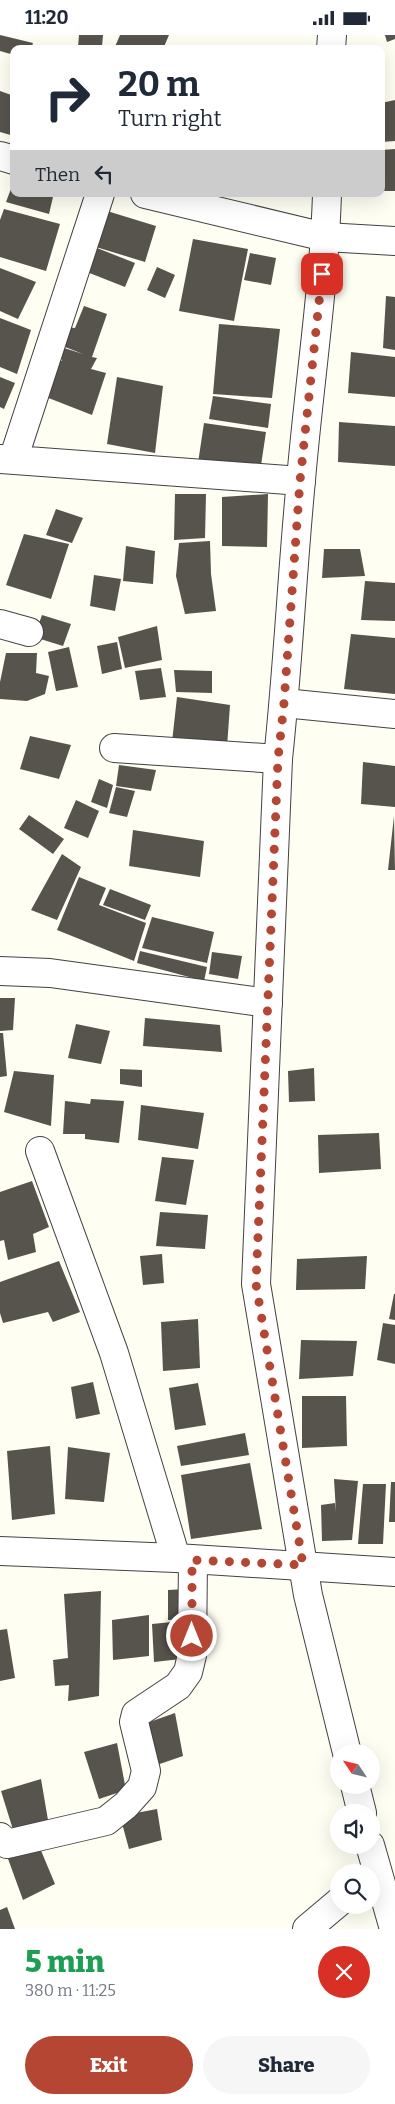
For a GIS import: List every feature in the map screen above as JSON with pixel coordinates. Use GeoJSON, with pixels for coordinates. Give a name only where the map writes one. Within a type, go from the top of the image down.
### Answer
{"type":"FeatureCollection","features":[{"type":"Feature","properties":{"kind":"street"},"geometry":{"type":"LineString","coordinates":[[99,197],[4,462],[300,481]]}},
{"type":"Feature","properties":{"kind":"street"},"geometry":{"type":"LineString","coordinates":[[158,197],[326,237],[395,241]]}},
{"type":"Feature","properties":{"kind":"street"},"geometry":{"type":"LineString","coordinates":[[327,197],[326,237],[300,481],[284,703],[278,759],[256,1284],[308,1595],[345,1744]]}},
{"type":"Feature","properties":{"kind":"street"},"geometry":{"type":"LineString","coordinates":[[0,624],[29,632]]}},
{"type":"Feature","properties":{"kind":"street"},"geometry":{"type":"LineString","coordinates":[[284,703],[395,714]]}},
{"type":"Feature","properties":{"kind":"street"},"geometry":{"type":"LineString","coordinates":[[114,748],[278,759]]}},
{"type":"Feature","properties":{"kind":"street"},"geometry":{"type":"LineString","coordinates":[[0,971],[50,973],[268,1003]]}},
{"type":"Feature","properties":{"kind":"street"},"geometry":{"type":"LineString","coordinates":[[0,1837],[7,1844],[106,1821],[126,1805],[142,1787],[146,1771],[134,1722],[136,1714],[178,1686],[188,1672],[192,1655],[184,1559],[114,1353],[40,1151]]}},
{"type":"Feature","properties":{"kind":"street"},"geometry":{"type":"LineString","coordinates":[[0,1551],[303,1565],[395,1572]]}},
{"type":"Feature","properties":{"kind":"street"},"geometry":{"type":"LineString","coordinates":[[380,1890],[394,1929]]}},
{"type":"Feature","properties":{"kind":"street"},"geometry":{"type":"LineString","coordinates":[[307,1929],[330,1910]]}},
{"type":"Feature","properties":{"kind":"building"},"geometry":{"type":"Polygon","coordinates":[[[0,35],[33,43],[32,45],[10,45],[10,54],[0,51],[0,35]]]}},
{"type":"Feature","properties":{"kind":"building"},"geometry":{"type":"Polygon","coordinates":[[[79,35],[103,35],[102,45],[78,45],[79,35]]]}},
{"type":"Feature","properties":{"kind":"building"},"geometry":{"type":"Polygon","coordinates":[[[120,35],[169,35],[165,45],[116,45],[120,35]]]}},
{"type":"Feature","properties":{"kind":"building"},"geometry":{"type":"Polygon","coordinates":[[[385,35],[395,35],[395,39],[387,42],[385,35]]]}},
{"type":"Feature","properties":{"kind":"building"},"geometry":{"type":"Polygon","coordinates":[[[0,91],[10,95],[10,135],[0,132],[0,91]]]}},
{"type":"Feature","properties":{"kind":"building"},"geometry":{"type":"Polygon","coordinates":[[[395,100],[395,141],[385,142],[385,102],[395,100]]]}},
{"type":"Feature","properties":{"kind":"building"},"geometry":{"type":"Polygon","coordinates":[[[395,149],[395,191],[385,191],[385,150],[395,149]]]}},
{"type":"Feature","properties":{"kind":"building"},"geometry":{"type":"Polygon","coordinates":[[[10,191],[10,197],[53,197],[49,214],[6,202],[10,191]]]}},
{"type":"Feature","properties":{"kind":"building"},"geometry":{"type":"Polygon","coordinates":[[[4,209],[60,224],[46,271],[0,257],[0,220],[4,209]]]}},
{"type":"Feature","properties":{"kind":"building"},"geometry":{"type":"Polygon","coordinates":[[[107,211],[156,226],[145,262],[96,247],[107,211]]]}},
{"type":"Feature","properties":{"kind":"building"},"geometry":{"type":"Polygon","coordinates":[[[193,239],[248,249],[234,321],[179,311],[193,239]]]}},
{"type":"Feature","properties":{"kind":"building"},"geometry":{"type":"Polygon","coordinates":[[[97,248],[135,263],[125,287],[87,272],[97,248]]]}},
{"type":"Feature","properties":{"kind":"building"},"geometry":{"type":"Polygon","coordinates":[[[250,253],[276,258],[271,285],[244,280],[250,253]]]}},
{"type":"Feature","properties":{"kind":"building"},"geometry":{"type":"Polygon","coordinates":[[[157,267],[175,275],[165,298],[147,290],[157,267]]]}},
{"type":"Feature","properties":{"kind":"building"},"geometry":{"type":"Polygon","coordinates":[[[0,268],[36,282],[18,319],[0,311],[0,268]]]}},
{"type":"Feature","properties":{"kind":"building"},"geometry":{"type":"Polygon","coordinates":[[[386,296],[395,297],[395,350],[383,348],[386,296]]]}},
{"type":"Feature","properties":{"kind":"building"},"geometry":{"type":"Polygon","coordinates":[[[84,306],[107,314],[92,357],[97,358],[91,369],[106,373],[92,415],[46,397],[56,360],[62,361],[61,347],[83,354],[60,345],[66,327],[75,328],[84,306]]]}},
{"type":"Feature","properties":{"kind":"building"},"geometry":{"type":"Polygon","coordinates":[[[0,318],[31,330],[17,374],[0,367],[0,318]]]}},
{"type":"Feature","properties":{"kind":"building"},"geometry":{"type":"Polygon","coordinates":[[[219,324],[280,329],[272,398],[213,394],[219,324]]]}},
{"type":"Feature","properties":{"kind":"building"},"geometry":{"type":"Polygon","coordinates":[[[351,352],[395,357],[395,397],[348,393],[351,352]]]}},
{"type":"Feature","properties":{"kind":"building"},"geometry":{"type":"Polygon","coordinates":[[[0,377],[15,383],[4,409],[0,407],[0,377]]]}},
{"type":"Feature","properties":{"kind":"building"},"geometry":{"type":"Polygon","coordinates":[[[117,377],[163,386],[155,453],[107,444],[117,377]]]}},
{"type":"Feature","properties":{"kind":"building"},"geometry":{"type":"Polygon","coordinates":[[[213,396],[271,404],[268,428],[209,419],[213,396]]]}},
{"type":"Feature","properties":{"kind":"building"},"geometry":{"type":"Polygon","coordinates":[[[339,422],[395,426],[395,466],[338,462],[339,422]]]}},
{"type":"Feature","properties":{"kind":"building"},"geometry":{"type":"Polygon","coordinates":[[[204,423],[266,432],[260,472],[198,463],[204,423]]]}},
{"type":"Feature","properties":{"kind":"building"},"geometry":{"type":"Polygon","coordinates":[[[175,494],[206,494],[205,538],[174,540],[175,494]]]}},
{"type":"Feature","properties":{"kind":"building"},"geometry":{"type":"Polygon","coordinates":[[[268,494],[267,547],[222,546],[222,497],[268,494]]]}},
{"type":"Feature","properties":{"kind":"building"},"geometry":{"type":"Polygon","coordinates":[[[56,509],[83,518],[72,543],[46,535],[56,509]]]}},
{"type":"Feature","properties":{"kind":"building"},"geometry":{"type":"Polygon","coordinates":[[[24,534],[69,544],[51,599],[6,585],[24,534]]]}},
{"type":"Feature","properties":{"kind":"building"},"geometry":{"type":"Polygon","coordinates":[[[210,541],[211,574],[216,611],[185,614],[176,576],[179,543],[210,541]]]}},
{"type":"Feature","properties":{"kind":"building"},"geometry":{"type":"Polygon","coordinates":[[[126,546],[155,551],[153,584],[123,581],[126,546]]]}},
{"type":"Feature","properties":{"kind":"building"},"geometry":{"type":"Polygon","coordinates":[[[324,549],[360,549],[365,576],[322,578],[324,549]]]}},
{"type":"Feature","properties":{"kind":"building"},"geometry":{"type":"Polygon","coordinates":[[[94,575],[121,579],[115,611],[90,606],[94,575]]]}},
{"type":"Feature","properties":{"kind":"building"},"geometry":{"type":"Polygon","coordinates":[[[365,581],[395,583],[395,621],[361,620],[365,581]]]}},
{"type":"Feature","properties":{"kind":"building"},"geometry":{"type":"Polygon","coordinates":[[[42,615],[71,624],[63,646],[34,637],[42,615]]]}},
{"type":"Feature","properties":{"kind":"building"},"geometry":{"type":"Polygon","coordinates":[[[157,626],[162,660],[125,668],[118,637],[157,626]]]}},
{"type":"Feature","properties":{"kind":"building"},"geometry":{"type":"Polygon","coordinates":[[[351,634],[395,638],[395,694],[344,689],[351,634]]]}},
{"type":"Feature","properties":{"kind":"building"},"geometry":{"type":"Polygon","coordinates":[[[117,642],[122,669],[102,674],[97,646],[117,642]]]}},
{"type":"Feature","properties":{"kind":"building"},"geometry":{"type":"Polygon","coordinates":[[[69,647],[78,687],[56,691],[48,652],[69,647]]]}},
{"type":"Feature","properties":{"kind":"building"},"geometry":{"type":"Polygon","coordinates":[[[6,653],[37,653],[36,673],[49,676],[45,694],[27,701],[0,699],[0,682],[6,653]]]}},
{"type":"Feature","properties":{"kind":"building"},"geometry":{"type":"Polygon","coordinates":[[[161,668],[166,697],[140,700],[135,671],[161,668]]]}},
{"type":"Feature","properties":{"kind":"building"},"geometry":{"type":"Polygon","coordinates":[[[174,670],[212,671],[212,693],[176,692],[174,670]]]}},
{"type":"Feature","properties":{"kind":"building"},"geometry":{"type":"Polygon","coordinates":[[[177,697],[230,705],[227,747],[172,742],[177,697]]]}},
{"type":"Feature","properties":{"kind":"building"},"geometry":{"type":"Polygon","coordinates":[[[30,736],[71,745],[59,779],[20,769],[30,736]]]}},
{"type":"Feature","properties":{"kind":"building"},"geometry":{"type":"Polygon","coordinates":[[[363,762],[395,766],[395,807],[361,804],[363,762]]]}},
{"type":"Feature","properties":{"kind":"building"},"geometry":{"type":"Polygon","coordinates":[[[119,765],[156,770],[151,791],[116,786],[119,765]]]}},
{"type":"Feature","properties":{"kind":"building"},"geometry":{"type":"Polygon","coordinates":[[[99,779],[113,785],[107,808],[91,802],[99,779]]]}},
{"type":"Feature","properties":{"kind":"building"},"geometry":{"type":"Polygon","coordinates":[[[116,787],[135,791],[127,817],[109,813],[116,787]]]}},
{"type":"Feature","properties":{"kind":"building"},"geometry":{"type":"Polygon","coordinates":[[[76,800],[99,811],[88,838],[64,828],[76,800]]]}},
{"type":"Feature","properties":{"kind":"building"},"geometry":{"type":"Polygon","coordinates":[[[29,815],[64,839],[53,854],[19,829],[29,815]]]}},
{"type":"Feature","properties":{"kind":"building"},"geometry":{"type":"Polygon","coordinates":[[[394,816],[395,870],[388,870],[394,816]]]}},
{"type":"Feature","properties":{"kind":"building"},"geometry":{"type":"Polygon","coordinates":[[[133,830],[204,841],[200,877],[129,866],[133,830]]]}},
{"type":"Feature","properties":{"kind":"building"},"geometry":{"type":"Polygon","coordinates":[[[62,854],[81,867],[57,920],[31,910],[62,854]]]}},
{"type":"Feature","properties":{"kind":"building"},"geometry":{"type":"Polygon","coordinates":[[[79,877],[106,888],[99,905],[146,923],[134,961],[57,930],[79,877]]]}},
{"type":"Feature","properties":{"kind":"building"},"geometry":{"type":"Polygon","coordinates":[[[110,889],[151,905],[145,920],[103,905],[110,889]]]}},
{"type":"Feature","properties":{"kind":"building"},"geometry":{"type":"Polygon","coordinates":[[[152,917],[214,932],[207,963],[142,948],[152,917]]]}},
{"type":"Feature","properties":{"kind":"building"},"geometry":{"type":"Polygon","coordinates":[[[140,951],[207,967],[204,981],[137,963],[140,951]]]}},
{"type":"Feature","properties":{"kind":"building"},"geometry":{"type":"Polygon","coordinates":[[[212,952],[242,956],[238,979],[209,974],[212,952]]]}},
{"type":"Feature","properties":{"kind":"building"},"geometry":{"type":"Polygon","coordinates":[[[0,998],[15,998],[13,1030],[0,1031],[0,998]]]}},
{"type":"Feature","properties":{"kind":"building"},"geometry":{"type":"Polygon","coordinates":[[[145,1018],[220,1025],[222,1052],[143,1046],[145,1018]]]}},
{"type":"Feature","properties":{"kind":"building"},"geometry":{"type":"Polygon","coordinates":[[[76,1024],[110,1031],[101,1064],[68,1058],[76,1024]]]}},
{"type":"Feature","properties":{"kind":"building"},"geometry":{"type":"Polygon","coordinates":[[[0,1033],[3,1033],[7,1076],[0,1077],[0,1033]]]}},
{"type":"Feature","properties":{"kind":"building"},"geometry":{"type":"Polygon","coordinates":[[[314,1068],[315,1101],[289,1102],[288,1071],[314,1068]]]}},
{"type":"Feature","properties":{"kind":"building"},"geometry":{"type":"Polygon","coordinates":[[[120,1069],[142,1070],[142,1087],[120,1084],[120,1069]]]}},
{"type":"Feature","properties":{"kind":"building"},"geometry":{"type":"Polygon","coordinates":[[[14,1071],[54,1075],[51,1126],[4,1112],[14,1071]]]}},
{"type":"Feature","properties":{"kind":"building"},"geometry":{"type":"Polygon","coordinates":[[[91,1099],[124,1101],[119,1143],[85,1139],[85,1134],[63,1134],[65,1101],[90,1104],[91,1099]]]}},
{"type":"Feature","properties":{"kind":"building"},"geometry":{"type":"Polygon","coordinates":[[[141,1105],[204,1113],[198,1149],[138,1140],[141,1105]]]}},
{"type":"Feature","properties":{"kind":"building"},"geometry":{"type":"Polygon","coordinates":[[[379,1133],[381,1169],[319,1173],[318,1135],[379,1133]]]}},
{"type":"Feature","properties":{"kind":"building"},"geometry":{"type":"Polygon","coordinates":[[[162,1157],[194,1160],[186,1205],[155,1201],[162,1157]]]}},
{"type":"Feature","properties":{"kind":"building"},"geometry":{"type":"Polygon","coordinates":[[[32,1181],[49,1227],[33,1234],[36,1252],[8,1260],[4,1240],[0,1241],[0,1192],[32,1181]]]}},
{"type":"Feature","properties":{"kind":"building"},"geometry":{"type":"Polygon","coordinates":[[[160,1212],[208,1215],[205,1249],[156,1246],[160,1212]]]}},
{"type":"Feature","properties":{"kind":"building"},"geometry":{"type":"Polygon","coordinates":[[[162,1254],[164,1283],[143,1285],[140,1256],[162,1254]]]}},
{"type":"Feature","properties":{"kind":"building"},"geometry":{"type":"Polygon","coordinates":[[[367,1256],[365,1289],[296,1290],[297,1259],[367,1256]]]}},
{"type":"Feature","properties":{"kind":"building"},"geometry":{"type":"Polygon","coordinates":[[[59,1261],[80,1312],[53,1322],[48,1312],[3,1323],[0,1313],[0,1282],[59,1261]]]}},
{"type":"Feature","properties":{"kind":"building"},"geometry":{"type":"Polygon","coordinates":[[[395,1294],[395,1320],[389,1319],[395,1294]]]}},
{"type":"Feature","properties":{"kind":"building"},"geometry":{"type":"Polygon","coordinates":[[[198,1319],[200,1368],[163,1371],[161,1322],[198,1319]]]}},
{"type":"Feature","properties":{"kind":"building"},"geometry":{"type":"Polygon","coordinates":[[[383,1323],[395,1325],[395,1364],[377,1360],[383,1323]]]}},
{"type":"Feature","properties":{"kind":"building"},"geometry":{"type":"Polygon","coordinates":[[[301,1340],[357,1341],[353,1376],[299,1379],[301,1340]]]}},
{"type":"Feature","properties":{"kind":"building"},"geometry":{"type":"Polygon","coordinates":[[[93,1382],[100,1414],[76,1419],[71,1387],[93,1382]]]}},
{"type":"Feature","properties":{"kind":"building"},"geometry":{"type":"Polygon","coordinates":[[[198,1383],[206,1425],[175,1430],[169,1388],[198,1383]]]}},
{"type":"Feature","properties":{"kind":"building"},"geometry":{"type":"Polygon","coordinates":[[[302,1396],[346,1396],[347,1446],[302,1448],[302,1396]]]}},
{"type":"Feature","properties":{"kind":"building"},"geometry":{"type":"Polygon","coordinates":[[[245,1433],[249,1455],[181,1466],[177,1446],[245,1433]]]}},
{"type":"Feature","properties":{"kind":"building"},"geometry":{"type":"Polygon","coordinates":[[[50,1446],[55,1514],[12,1520],[7,1451],[50,1446]]]}},
{"type":"Feature","properties":{"kind":"building"},"geometry":{"type":"Polygon","coordinates":[[[68,1447],[110,1453],[104,1502],[65,1499],[68,1447]]]}},
{"type":"Feature","properties":{"kind":"building"},"geometry":{"type":"Polygon","coordinates":[[[250,1463],[262,1529],[191,1539],[181,1475],[250,1463]]]}},
{"type":"Feature","properties":{"kind":"building"},"geometry":{"type":"Polygon","coordinates":[[[334,1479],[358,1481],[352,1540],[322,1541],[321,1505],[335,1503],[336,1512],[334,1479]]]}},
{"type":"Feature","properties":{"kind":"building"},"geometry":{"type":"Polygon","coordinates":[[[391,1482],[395,1482],[395,1522],[389,1522],[391,1482]]]}},
{"type":"Feature","properties":{"kind":"building"},"geometry":{"type":"Polygon","coordinates":[[[363,1484],[386,1484],[383,1544],[358,1544],[363,1484]]]}},
{"type":"Feature","properties":{"kind":"building"},"geometry":{"type":"Polygon","coordinates":[[[186,1589],[186,1619],[168,1620],[168,1590],[186,1589]]]}},
{"type":"Feature","properties":{"kind":"building"},"geometry":{"type":"Polygon","coordinates":[[[101,1591],[99,1696],[68,1701],[69,1685],[55,1686],[53,1660],[68,1658],[64,1594],[101,1591]]]}},
{"type":"Feature","properties":{"kind":"building"},"geometry":{"type":"Polygon","coordinates":[[[149,1615],[149,1656],[113,1660],[112,1620],[149,1615]]]}},
{"type":"Feature","properties":{"kind":"building"},"geometry":{"type":"Polygon","coordinates":[[[182,1621],[181,1659],[154,1662],[152,1624],[182,1621]]]}},
{"type":"Feature","properties":{"kind":"building"},"geometry":{"type":"Polygon","coordinates":[[[7,1629],[15,1678],[0,1681],[0,1630],[7,1629]]]}},
{"type":"Feature","properties":{"kind":"building"},"geometry":{"type":"Polygon","coordinates":[[[175,1713],[183,1756],[151,1767],[141,1725],[175,1713]]]}},
{"type":"Feature","properties":{"kind":"building"},"geometry":{"type":"Polygon","coordinates":[[[117,1743],[126,1790],[99,1799],[84,1752],[117,1743]]]}},
{"type":"Feature","properties":{"kind":"building"},"geometry":{"type":"Polygon","coordinates":[[[41,1779],[48,1820],[14,1833],[1,1791],[41,1779]]]}},
{"type":"Feature","properties":{"kind":"building"},"geometry":{"type":"Polygon","coordinates":[[[157,1809],[162,1840],[129,1849],[120,1816],[157,1809]]]}},
{"type":"Feature","properties":{"kind":"building"},"geometry":{"type":"Polygon","coordinates":[[[37,1841],[55,1884],[23,1900],[7,1856],[37,1841]]]}},
{"type":"Feature","properties":{"kind":"building"},"geometry":{"type":"Polygon","coordinates":[[[7,1907],[15,1929],[0,1929],[0,1910],[7,1907]]]}},
{"type":"Feature","properties":{"kind":"route"},"geometry":{"type":"LineString","coordinates":[[192,1636],[192,1560],[303,1565],[256,1284],[278,759],[284,703],[300,481],[322,274]]}}]}
